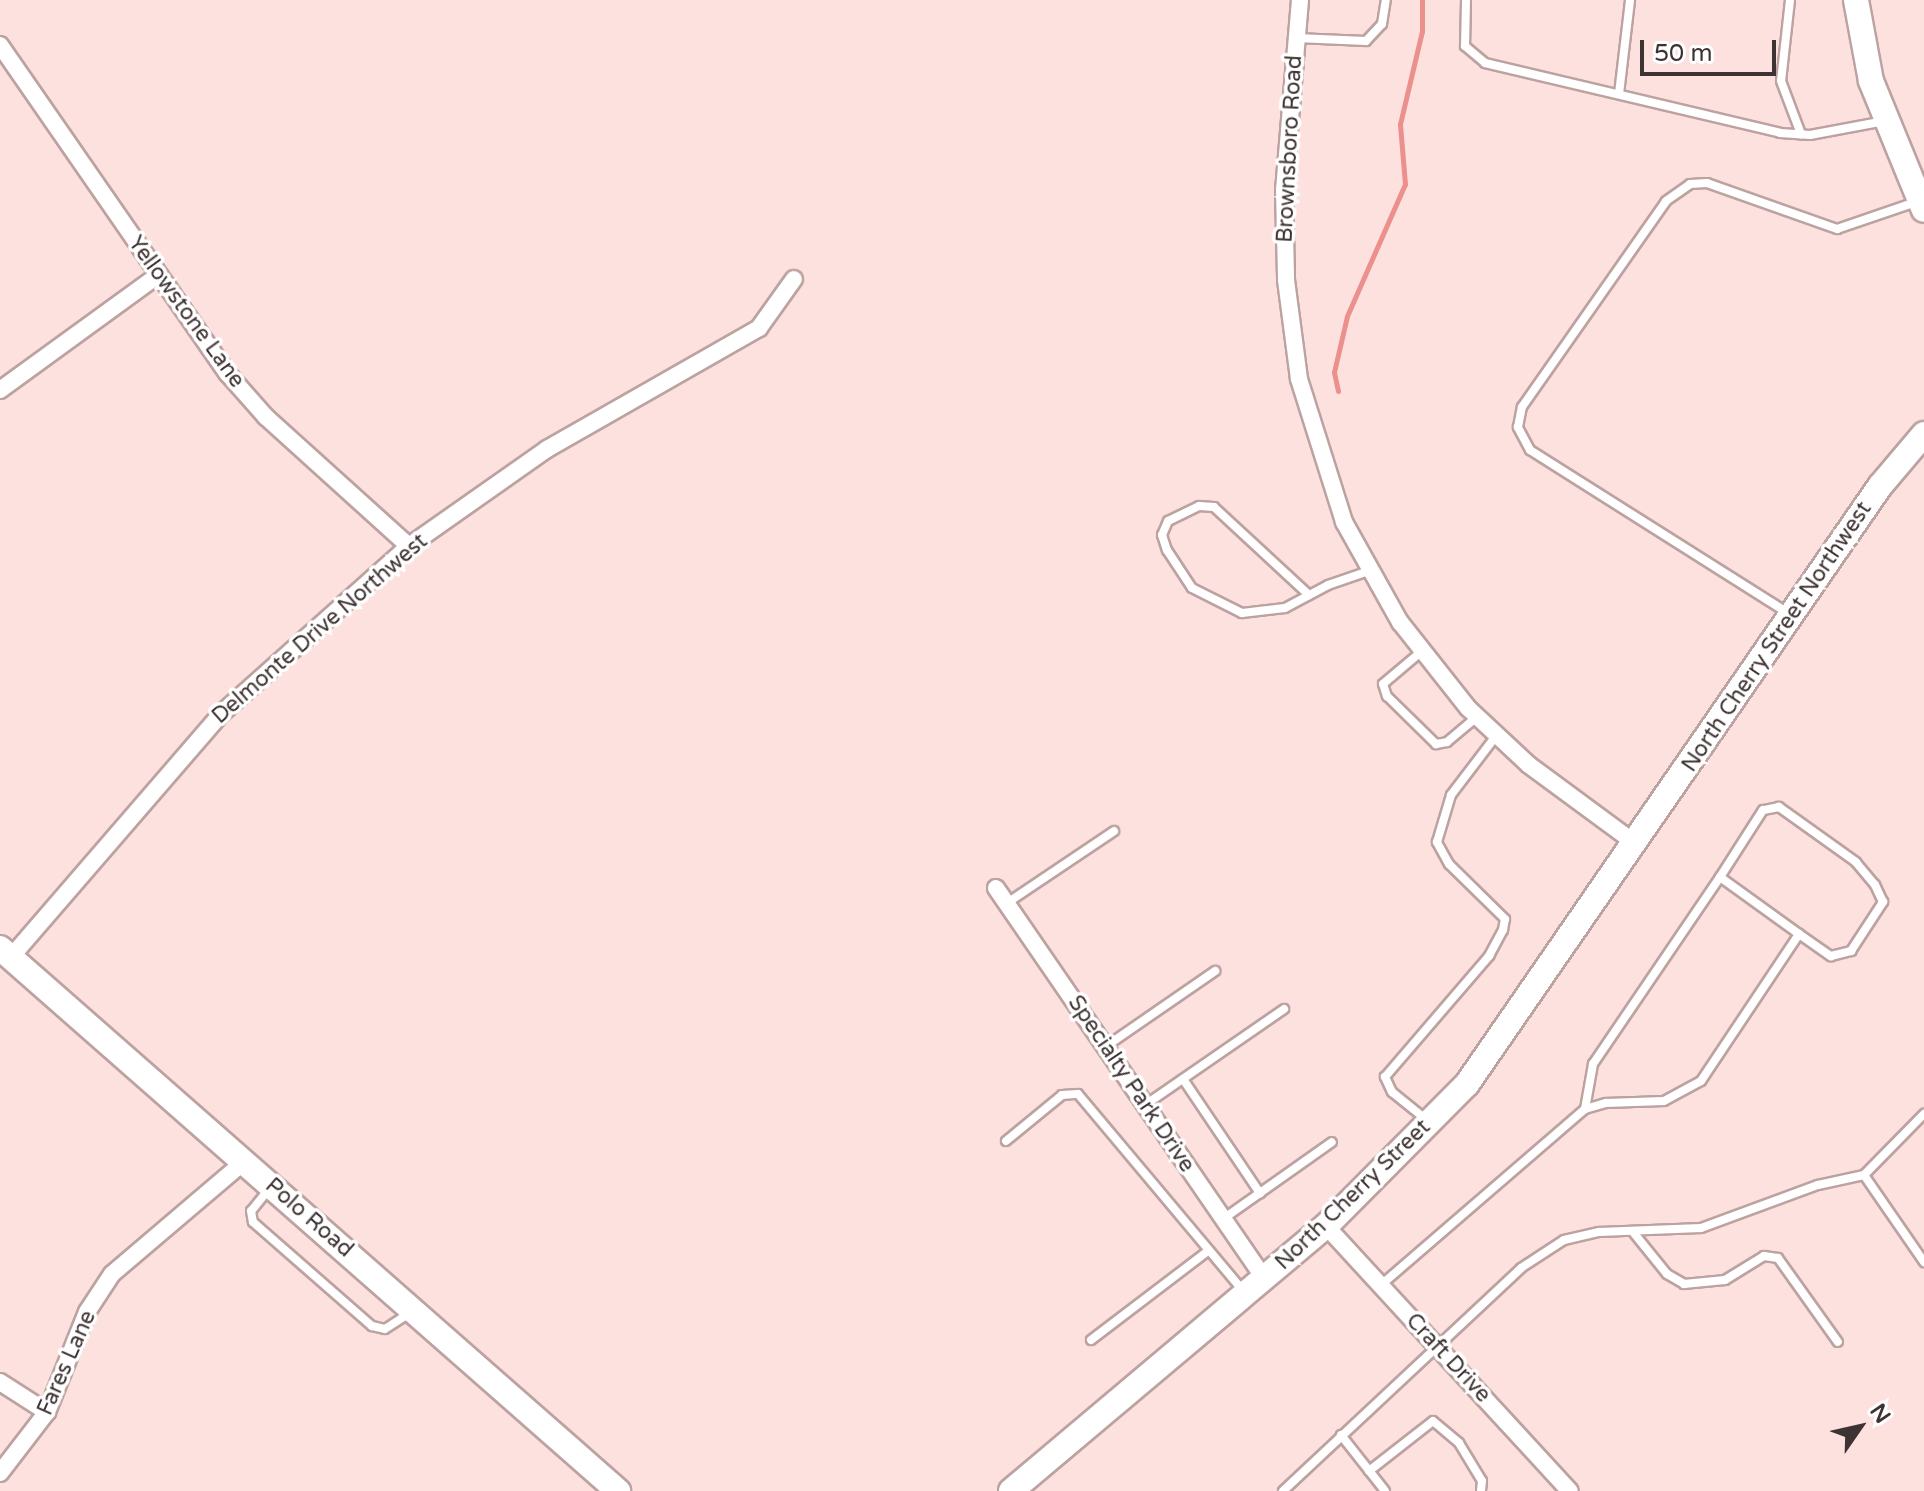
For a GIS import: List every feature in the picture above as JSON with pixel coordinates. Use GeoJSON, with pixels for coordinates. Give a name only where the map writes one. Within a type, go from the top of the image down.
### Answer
{"type":"FeatureCollection","features":[{"type":"Feature","properties":{"kind":"main road"},"geometry":{"type":"LineString","coordinates":[[1856,0],[1862,50],[1887,120],[1920,194]]}},
{"type":"Feature","properties":{"kind":"main road","name":"North Cherry Street Northwest"},"geometry":{"type":"LineString","coordinates":[[1636,844],[1880,486],[1924,434]]}},
{"type":"Feature","properties":{"kind":"main road","name":"North Cherry Street"},"geometry":{"type":"LineString","coordinates":[[1011,1491],[1326,1226],[1467,1084],[1636,844]]}},
{"type":"Feature","properties":{"kind":"main road","name":"Polo Road"},"geometry":{"type":"LineString","coordinates":[[6,952],[618,1491]]}},
{"type":"Feature","properties":{"kind":"street","name":"Brownsboro Road"},"geometry":{"type":"LineString","coordinates":[[1300,0],[1284,189],[1288,294],[1299,379],[1344,522],[1369,571],[1422,651],[1477,717],[1496,736],[1636,844]]}},
{"type":"Feature","properties":{"kind":"street","name":"Yellowstone Lane"},"geometry":{"type":"LineString","coordinates":[[0,45],[158,275],[266,417],[409,546]]}},
{"type":"Feature","properties":{"kind":"street"},"geometry":{"type":"LineString","coordinates":[[0,390],[158,275]]}},
{"type":"Feature","properties":{"kind":"street","name":"Delmonte Drive Northwest"},"geometry":{"type":"LineString","coordinates":[[6,952],[221,714],[409,546],[547,449],[759,328],[794,279]]}},
{"type":"Feature","properties":{"kind":"street","name":"Specialty Park Drive"},"geometry":{"type":"LineString","coordinates":[[996,888],[1223,1219],[1256,1288]]}},
{"type":"Feature","properties":{"kind":"street","name":"Fares Lane"},"geometry":{"type":"LineString","coordinates":[[0,1473],[47,1412],[87,1312],[112,1274],[245,1161]]}},
{"type":"Feature","properties":{"kind":"street","name":"Craft Drive"},"geometry":{"type":"LineString","coordinates":[[1326,1226],[1570,1491]]}},
{"type":"Feature","properties":{"kind":"street"},"geometry":{"type":"LineString","coordinates":[[0,1382],[47,1412]]}},
{"type":"Feature","properties":{"kind":"lane"},"geometry":{"type":"LineString","coordinates":[[1296,38],[1366,41],[1382,24],[1386,0]]}},
{"type":"Feature","properties":{"kind":"lane"},"geometry":{"type":"LineString","coordinates":[[1466,0],[1463,34],[1471,54],[1485,63],[1801,134],[1887,120]]}},
{"type":"Feature","properties":{"kind":"lane"},"geometry":{"type":"LineString","coordinates":[[1619,94],[1630,0]]}},
{"type":"Feature","properties":{"kind":"lane"},"geometry":{"type":"LineString","coordinates":[[1790,0],[1781,81],[1801,134]]}},
{"type":"Feature","properties":{"kind":"lane"},"geometry":{"type":"LineString","coordinates":[[1792,615],[1530,450],[1518,427],[1522,407],[1666,201],[1690,184],[1707,183],[1837,229],[1920,194]]}},
{"type":"Feature","properties":{"kind":"lane"},"geometry":{"type":"LineString","coordinates":[[1309,595],[1214,507],[1199,506],[1168,521],[1162,535],[1167,550],[1192,588],[1242,613],[1285,608],[1369,571]]}},
{"type":"Feature","properties":{"kind":"lane"},"geometry":{"type":"LineString","coordinates":[[1422,651],[1383,684],[1387,696],[1436,744],[1447,742],[1477,717]]}},
{"type":"Feature","properties":{"kind":"lane"},"geometry":{"type":"LineString","coordinates":[[1428,1121],[1392,1092],[1385,1077],[1489,956],[1503,930],[1505,919],[1449,864],[1437,842],[1451,795],[1496,736]]}},
{"type":"Feature","properties":{"kind":"lane"},"geometry":{"type":"LineString","coordinates":[[1585,1109],[1593,1064],[1763,810],[1779,807],[1856,862],[1883,902],[1851,951],[1831,956],[1720,877]]}},
{"type":"Feature","properties":{"kind":"lane"},"geometry":{"type":"LineString","coordinates":[[1007,903],[1114,831]]}},
{"type":"Feature","properties":{"kind":"lane"},"geometry":{"type":"LineString","coordinates":[[1381,1285],[1585,1109],[1606,1103],[1664,1101],[1701,1081],[1799,934]]}},
{"type":"Feature","properties":{"kind":"lane"},"geometry":{"type":"LineString","coordinates":[[1105,1047],[1215,971]]}},
{"type":"Feature","properties":{"kind":"lane"},"geometry":{"type":"LineString","coordinates":[[1145,1105],[1284,1009]]}},
{"type":"Feature","properties":{"kind":"lane"},"geometry":{"type":"LineString","coordinates":[[1183,1079],[1260,1193]]}},
{"type":"Feature","properties":{"kind":"lane"},"geometry":{"type":"LineString","coordinates":[[1006,1141],[1062,1095],[1078,1094],[1209,1250],[1256,1288]]}},
{"type":"Feature","properties":{"kind":"lane"},"geometry":{"type":"LineString","coordinates":[[1283,1491],[1435,1344],[1545,1251],[1580,1235],[1701,1228],[1818,1185],[1864,1175],[1924,1114]]}},
{"type":"Feature","properties":{"kind":"lane"},"geometry":{"type":"LineString","coordinates":[[1223,1219],[1332,1142]]}},
{"type":"Feature","properties":{"kind":"lane"},"geometry":{"type":"LineString","coordinates":[[1864,1175],[1924,1262]]}},
{"type":"Feature","properties":{"kind":"lane"},"geometry":{"type":"LineString","coordinates":[[271,1185],[251,1211],[253,1222],[378,1329],[413,1310]]}},
{"type":"Feature","properties":{"kind":"lane"},"geometry":{"type":"LineString","coordinates":[[1633,1232],[1667,1274],[1684,1284],[1725,1280],[1764,1256],[1778,1258],[1838,1342]]}},
{"type":"Feature","properties":{"kind":"lane"},"geometry":{"type":"LineString","coordinates":[[1091,1340],[1209,1250]]}},
{"type":"Feature","properties":{"kind":"lane"},"geometry":{"type":"LineString","coordinates":[[1369,1471],[1433,1421],[1459,1443],[1476,1469],[1481,1491]]}},
{"type":"Feature","properties":{"kind":"lane"},"geometry":{"type":"LineString","coordinates":[[1341,1435],[1385,1491]]}},
{"type":"Feature","properties":{"kind":"waterway"},"geometry":{"type":"LineString","coordinates":[[1338,391],[1334,372],[1347,316],[1405,184],[1400,124],[1422,31],[1422,0]]}}]}
